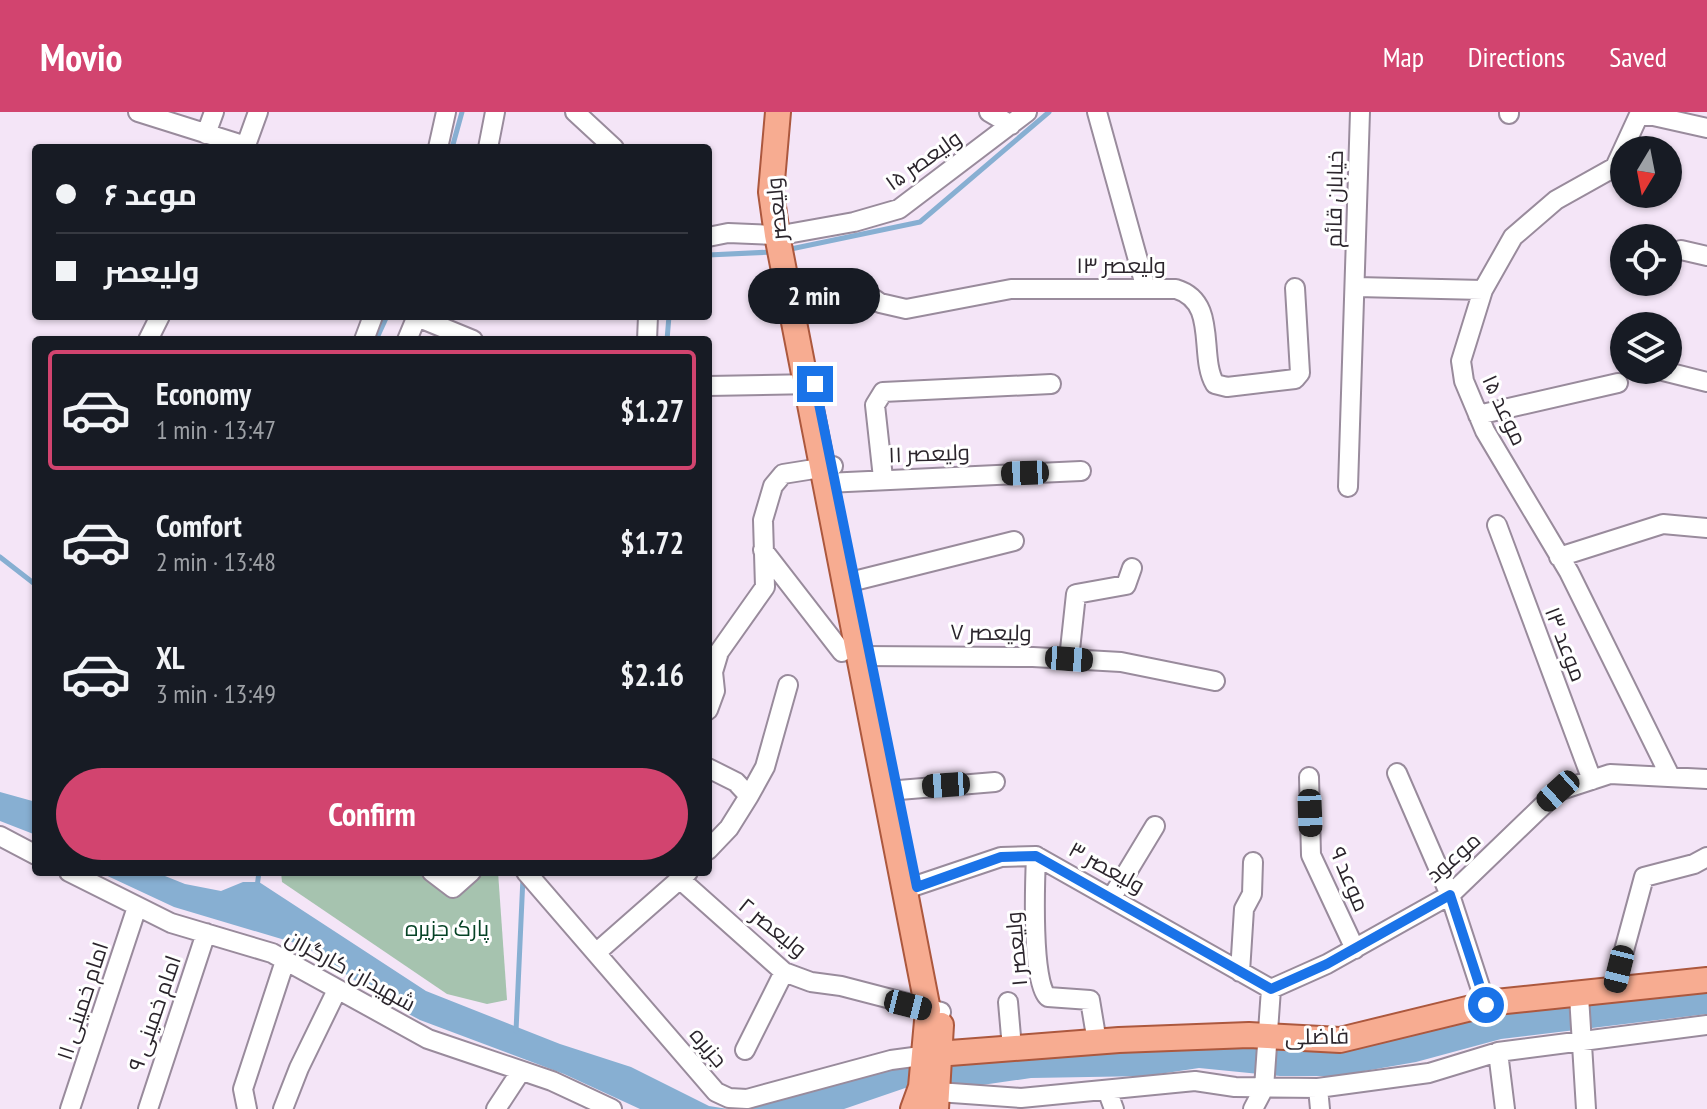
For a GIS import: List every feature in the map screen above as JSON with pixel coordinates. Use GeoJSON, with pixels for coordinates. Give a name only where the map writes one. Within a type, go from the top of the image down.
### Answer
{"type":"FeatureCollection","features":[{"type":"Feature","properties":{"kind":"main road","name":"ولیعصر"},"geometry":{"type":"LineString","coordinates":[[778,112],[771,192],[851,582],[857,654],[892,790],[935,1011],[929,1097]]}},
{"type":"Feature","properties":{"kind":"main road","name":"ولیعصر"},"geometry":{"type":"LineString","coordinates":[[784,245],[784,144],[794,112]]}},
{"type":"Feature","properties":{"kind":"main road","name":"فاضلی"},"geometry":{"type":"LineString","coordinates":[[930,1057],[1097,1042],[1268,1036],[1340,1040],[1486,1005],[1707,980]]}},
{"type":"Feature","properties":{"kind":"street"},"geometry":{"type":"LineString","coordinates":[[138,112],[166,116],[236,144]]}},
{"type":"Feature","properties":{"kind":"street"},"geometry":{"type":"LineString","coordinates":[[206,134],[214,112]]}},
{"type":"Feature","properties":{"kind":"street"},"geometry":{"type":"LineString","coordinates":[[246,144],[258,112]]}},
{"type":"Feature","properties":{"kind":"street"},"geometry":{"type":"LineString","coordinates":[[439,144],[446,112]]}},
{"type":"Feature","properties":{"kind":"street"},"geometry":{"type":"LineString","coordinates":[[489,144],[495,112]]}},
{"type":"Feature","properties":{"kind":"street"},"geometry":{"type":"LineString","coordinates":[[575,112],[610,144]]}},
{"type":"Feature","properties":{"kind":"street"},"geometry":{"type":"LineString","coordinates":[[989,112],[1011,125]]}},
{"type":"Feature","properties":{"kind":"street","name":"ولیعصر ۱۵"},"geometry":{"type":"LineString","coordinates":[[712,236],[728,233],[784,245],[899,209],[1027,112]]}},
{"type":"Feature","properties":{"kind":"street"},"geometry":{"type":"LineString","coordinates":[[1097,112],[1146,289]]}},
{"type":"Feature","properties":{"kind":"street","name":"خیابان قائم"},"geometry":{"type":"LineString","coordinates":[[1348,487],[1357,287],[1360,112]]}},
{"type":"Feature","properties":{"kind":"street","name":"موعد ۱۵"},"geometry":{"type":"LineString","coordinates":[[1670,776],[1559,557],[1478,415],[1464,381],[1461,361],[1483,290],[1513,237],[1556,200],[1615,167],[1638,117],[1649,115],[1707,128]]}},
{"type":"Feature","properties":{"kind":"street"},"geometry":{"type":"LineString","coordinates":[[1682,250],[1707,256]]}},
{"type":"Feature","properties":{"kind":"street","name":"ولیعصر ۱۳"},"geometry":{"type":"LineString","coordinates":[[794,296],[844,285],[863,291],[880,303],[906,309],[1011,289],[1146,289],[1187,293],[1208,332],[1210,375],[1215,384],[1227,387],[1295,379],[1300,373],[1295,288]]}},
{"type":"Feature","properties":{"kind":"street"},"geometry":{"type":"LineString","coordinates":[[1357,287],[1483,290]]}},
{"type":"Feature","properties":{"kind":"street"},"geometry":{"type":"LineString","coordinates":[[426,320],[464,336]]}},
{"type":"Feature","properties":{"kind":"street"},"geometry":{"type":"LineString","coordinates":[[1682,376],[1707,382]]}},
{"type":"Feature","properties":{"kind":"street"},"geometry":{"type":"LineString","coordinates":[[712,386],[810,384]]}},
{"type":"Feature","properties":{"kind":"street"},"geometry":{"type":"LineString","coordinates":[[883,478],[875,405],[883,392],[1051,384]]}},
{"type":"Feature","properties":{"kind":"street"},"geometry":{"type":"LineString","coordinates":[[1478,415],[1614,384]]}},
{"type":"Feature","properties":{"kind":"street","name":"ولیعصر ۱۱"},"geometry":{"type":"LineString","coordinates":[[712,699],[715,691],[713,672],[719,652],[765,587],[763,520],[773,486],[783,474],[883,478],[1081,471]]}},
{"type":"Feature","properties":{"kind":"street"},"geometry":{"type":"LineString","coordinates":[[1559,557],[1663,524],[1707,528]]}},
{"type":"Feature","properties":{"kind":"street","name":"موعد ۱۳"},"geometry":{"type":"LineString","coordinates":[[1497,525],[1592,780]]}},
{"type":"Feature","properties":{"kind":"street"},"geometry":{"type":"LineString","coordinates":[[851,582],[1014,541]]}},
{"type":"Feature","properties":{"kind":"street"},"geometry":{"type":"LineString","coordinates":[[762,548],[857,654]]}},
{"type":"Feature","properties":{"kind":"street"},"geometry":{"type":"LineString","coordinates":[[1069,659],[1076,594],[1126,585],[1132,568]]}},
{"type":"Feature","properties":{"kind":"street","name":"ولیعصر ۷"},"geometry":{"type":"LineString","coordinates":[[857,654],[1121,662],[1215,681]]}},
{"type":"Feature","properties":{"kind":"street"},"geometry":{"type":"LineString","coordinates":[[712,846],[729,828],[765,767],[788,685]]}},
{"type":"Feature","properties":{"kind":"street"},"geometry":{"type":"LineString","coordinates":[[712,770],[736,782],[749,796]]}},
{"type":"Feature","properties":{"kind":"street"},"geometry":{"type":"LineString","coordinates":[[1397,773],[1450,895],[1486,1005]]}},
{"type":"Feature","properties":{"kind":"street","name":"موعود"},"geometry":{"type":"LineString","coordinates":[[1271,989],[1355,949],[1450,895],[1558,791],[1610,774],[1707,779]]}},
{"type":"Feature","properties":{"kind":"street","name":"موعد ۹"},"geometry":{"type":"LineString","coordinates":[[1309,777],[1311,855],[1355,949]]}},
{"type":"Feature","properties":{"kind":"street"},"geometry":{"type":"LineString","coordinates":[[892,790],[995,782]]}},
{"type":"Feature","properties":{"kind":"street"},"geometry":{"type":"LineString","coordinates":[[1112,897],[1155,826]]}},
{"type":"Feature","properties":{"kind":"street"},"geometry":{"type":"LineString","coordinates":[[0,836],[32,853]]}},
{"type":"Feature","properties":{"kind":"street","name":"ولیعصر ۳"},"geometry":{"type":"LineString","coordinates":[[912,888],[1001,857],[1036,856],[1271,989]]}},
{"type":"Feature","properties":{"kind":"street","name":"ولیعصر ۱"},"geometry":{"type":"LineString","coordinates":[[1036,856],[1035,929],[1041,989],[1048,997],[1090,1000],[1097,1042]]}},
{"type":"Feature","properties":{"kind":"street"},"geometry":{"type":"LineString","coordinates":[[1613,991],[1644,877],[1694,864],[1707,857]]}},
{"type":"Feature","properties":{"kind":"street"},"geometry":{"type":"LineString","coordinates":[[1240,972],[1244,909],[1252,894],[1253,862]]}},
{"type":"Feature","properties":{"kind":"street","name":"شهیدان کارگران"},"geometry":{"type":"LineString","coordinates":[[77,876],[171,923],[272,953],[428,1039],[521,1071],[573,1100],[612,1109]]}},
{"type":"Feature","properties":{"kind":"street"},"geometry":{"type":"LineString","coordinates":[[437,876],[453,888],[466,876]]}},
{"type":"Feature","properties":{"kind":"street","name":"جزیره"},"geometry":{"type":"LineString","coordinates":[[529,876],[716,1092],[729,1098],[747,1099],[891,1060],[930,1057]]}},
{"type":"Feature","properties":{"kind":"street"},"geometry":{"type":"LineString","coordinates":[[597,952],[685,876]]}},
{"type":"Feature","properties":{"kind":"street","name":"ولیعصر ۲"},"geometry":{"type":"LineString","coordinates":[[686,876],[683,882],[784,972],[811,982],[841,986],[935,1011]]}},
{"type":"Feature","properties":{"kind":"street","name":"امام خمینی ۱۱"},"geometry":{"type":"LineString","coordinates":[[70,1109],[91,1056],[137,907]]}},
{"type":"Feature","properties":{"kind":"street","name":"امام خمینی ۹"},"geometry":{"type":"LineString","coordinates":[[148,1109],[206,933]]}},
{"type":"Feature","properties":{"kind":"street"},"geometry":{"type":"LineString","coordinates":[[247,1109],[243,1089],[285,961]]}},
{"type":"Feature","properties":{"kind":"street"},"geometry":{"type":"LineString","coordinates":[[745,1050],[784,972]]}},
{"type":"Feature","properties":{"kind":"street"},"geometry":{"type":"LineString","coordinates":[[1253,1109],[1264,1088],[1271,989]]}},
{"type":"Feature","properties":{"kind":"street"},"geometry":{"type":"LineString","coordinates":[[283,1109],[337,990]]}},
{"type":"Feature","properties":{"kind":"street"},"geometry":{"type":"LineString","coordinates":[[1579,996],[1586,1109]]}},
{"type":"Feature","properties":{"kind":"street"},"geometry":{"type":"LineString","coordinates":[[1008,1002],[1012,1048]]}},
{"type":"Feature","properties":{"kind":"street"},"geometry":{"type":"LineString","coordinates":[[929,1097],[1020,1104],[1059,1101],[1107,1090],[1195,1081],[1264,1088],[1318,1088],[1429,1073],[1498,1052],[1707,1025]]}},
{"type":"Feature","properties":{"kind":"street"},"geometry":{"type":"LineString","coordinates":[[1498,1052],[1505,1109]]}},
{"type":"Feature","properties":{"kind":"street"},"geometry":{"type":"LineString","coordinates":[[496,1109],[521,1071]]}},
{"type":"Feature","properties":{"kind":"street"},"geometry":{"type":"LineString","coordinates":[[1318,1088],[1320,1109]]}},
{"type":"Feature","properties":{"kind":"street"},"geometry":{"type":"LineString","coordinates":[[1107,1090],[1114,1109]]}},
{"type":"Feature","properties":{"kind":"green space","name":"پارک جزیره"},"geometry":{"type":"Polygon","coordinates":[[[281,876],[498,876],[507,1000],[487,1004],[447,994],[282,882],[281,876]]]}},
{"type":"Feature","properties":{"kind":"water"},"geometry":{"type":"Polygon","coordinates":[[[0,792],[32,801],[32,833],[0,821],[0,792]]]}},
{"type":"Feature","properties":{"kind":"water"},"geometry":{"type":"Polygon","coordinates":[[[108,876],[165,876],[185,884],[221,891],[243,882],[259,882],[426,991],[560,1044],[631,1067],[709,1106],[728,1109],[640,1109],[564,1074],[420,1020],[386,1002],[305,946],[174,907],[108,876]]]}},
{"type":"Feature","properties":{"kind":"water"},"geometry":{"type":"Polygon","coordinates":[[[1707,990],[1707,1014],[1501,1039],[1416,1062],[1336,1076],[1280,1076],[1199,1068],[1146,1076],[1031,1078],[975,1086],[957,1083],[914,1085],[844,1109],[750,1109],[822,1085],[907,1063],[1209,1044],[1490,1010],[1707,990]]]}},
{"type":"Feature","properties":{"kind":"waterway"},"geometry":{"type":"LineString","coordinates":[[453,144],[462,112]]}},
{"type":"Feature","properties":{"kind":"waterway"},"geometry":{"type":"LineString","coordinates":[[786,250],[920,222],[1049,112]]}},
{"type":"Feature","properties":{"kind":"waterway"},"geometry":{"type":"LineString","coordinates":[[712,255],[772,252]]}},
{"type":"Feature","properties":{"kind":"waterway"},"geometry":{"type":"LineString","coordinates":[[378,336],[385,320]]}},
{"type":"Feature","properties":{"kind":"waterway"},"geometry":{"type":"LineString","coordinates":[[667,336],[669,320]]}},
{"type":"Feature","properties":{"kind":"waterway"},"geometry":{"type":"LineString","coordinates":[[0,557],[32,582]]}},
{"type":"Feature","properties":{"kind":"waterway"},"geometry":{"type":"LineString","coordinates":[[257,887],[258,876]]}},
{"type":"Feature","properties":{"kind":"waterway"},"geometry":{"type":"LineString","coordinates":[[516,1031],[523,877]]}},
{"type":"Feature","properties":{"kind":"route"},"geometry":{"type":"LineString","coordinates":[[815,384],[917,887],[946,874],[1001,857],[1036,856],[1271,989],[1327,964],[1450,895],[1486,1005]]}}]}
